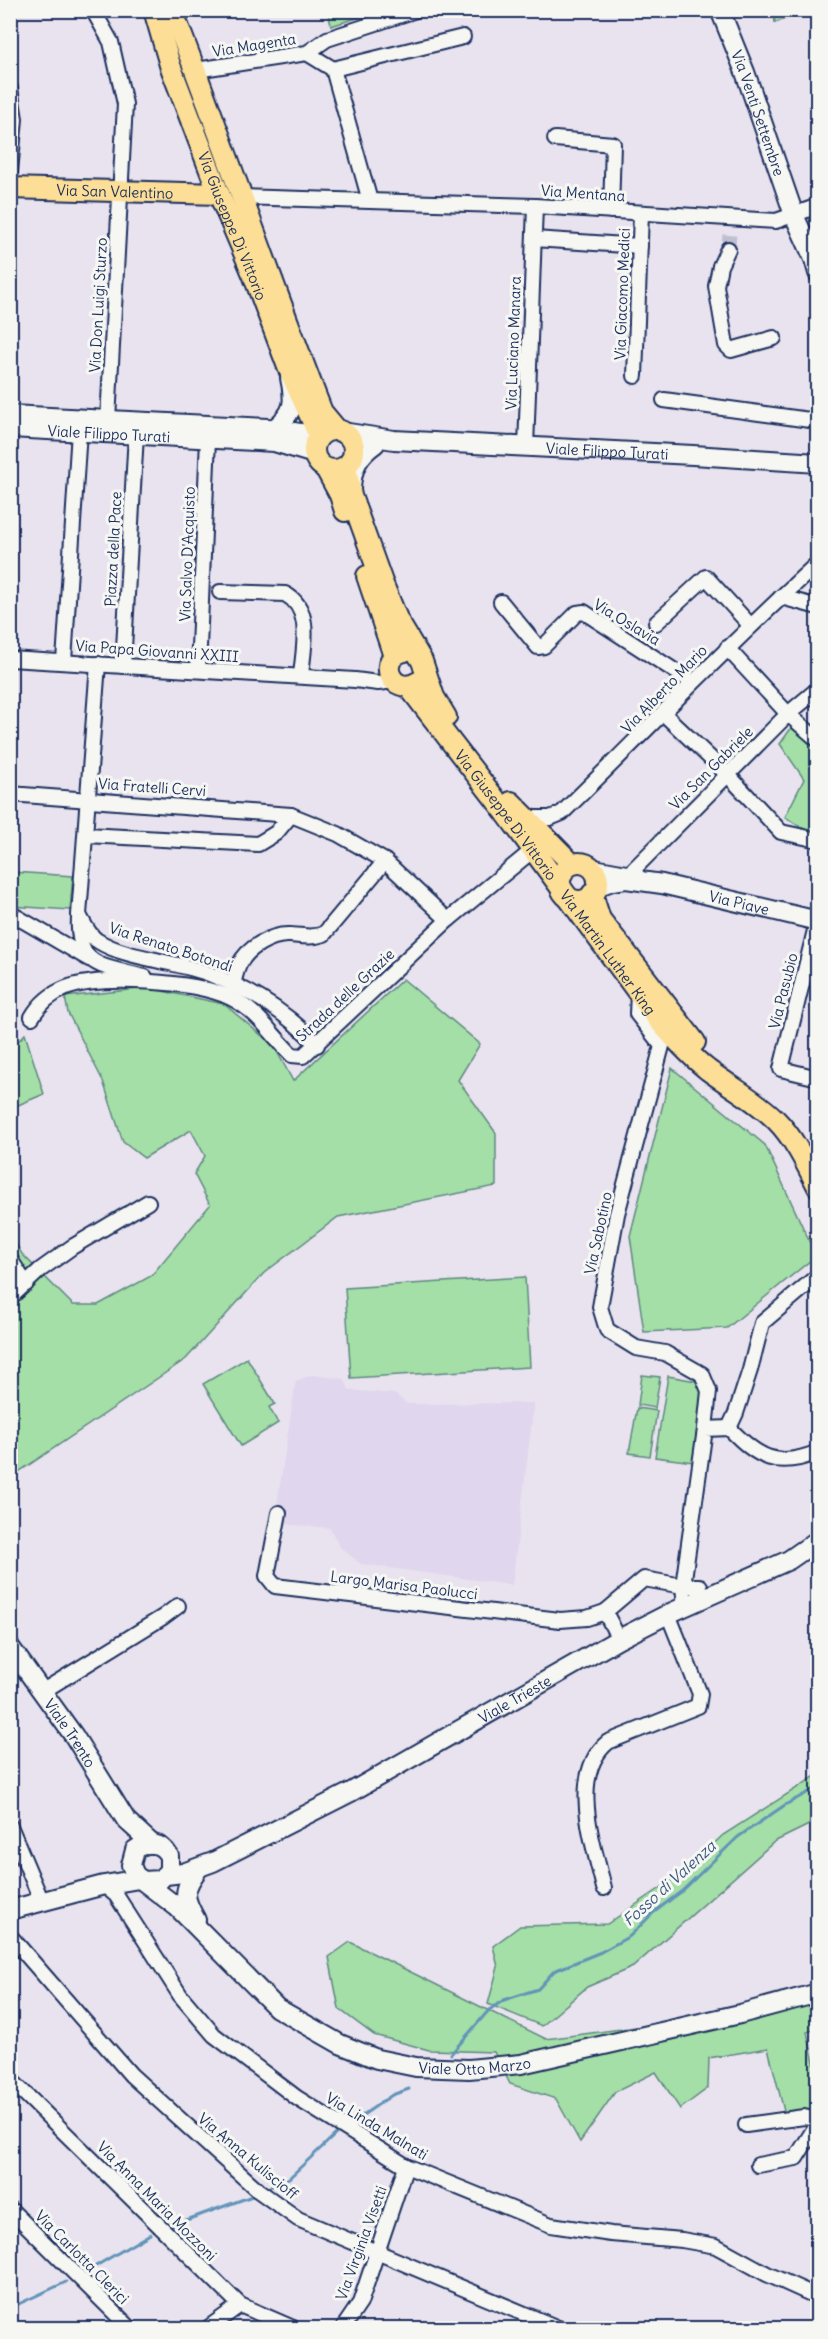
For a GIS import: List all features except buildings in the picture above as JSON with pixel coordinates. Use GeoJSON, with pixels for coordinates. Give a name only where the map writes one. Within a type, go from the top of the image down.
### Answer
{"type":"FeatureCollection","features":[{"type":"Feature","properties":{"kind":"main road","name":"Via Giuseppe Di Vittorio"},"geometry":{"type":"LineString","coordinates":[[154,10],[166,52],[219,194],[260,271],[322,412],[328,438],[319,465],[326,469],[340,495],[396,672],[533,850],[563,893]]}},
{"type":"Feature","properties":{"kind":"main road","name":"Via Giuseppe Di Vittorio"},"geometry":{"type":"LineString","coordinates":[[172,10],[244,203],[260,271],[288,367],[328,438]]}},
{"type":"Feature","properties":{"kind":"main road","name":"Via San Valentino"},"geometry":{"type":"LineString","coordinates":[[10,188],[219,194]]}},
{"type":"Feature","properties":{"kind":"main road","name":"Via Giuseppe Di Vittorio"},"geometry":{"type":"LineString","coordinates":[[328,438],[347,435],[353,445],[350,462],[351,496],[394,611],[420,662],[434,697],[447,719],[514,807],[580,865],[563,871],[560,882],[563,893]]}},
{"type":"Feature","properties":{"kind":"main road"},"geometry":{"type":"LineString","coordinates":[[326,469],[337,471],[350,462]]}},
{"type":"Feature","properties":{"kind":"main road"},"geometry":{"type":"LineString","coordinates":[[402,651],[420,662],[420,679],[396,672],[402,651]]}},
{"type":"Feature","properties":{"kind":"main road"},"geometry":{"type":"LineString","coordinates":[[580,865],[596,875],[595,891]]}},
{"type":"Feature","properties":{"kind":"main road","name":"Via Martin Luther King"},"geometry":{"type":"LineString","coordinates":[[563,893],[572,899],[583,900],[595,891],[600,919],[690,1037],[714,1061],[764,1094],[785,1113],[802,1133],[817,1159]]}},
{"type":"Feature","properties":{"kind":"main road","name":"Via Martin Luther King"},"geometry":{"type":"LineString","coordinates":[[563,893],[681,1046],[707,1069],[757,1103],[777,1121],[792,1140],[818,1187]]}},
{"type":"Feature","properties":{"kind":"street","name":"Via Don Luigi Sturzo"},"geometry":{"type":"LineString","coordinates":[[93,10],[111,42],[125,104],[108,420]]}},
{"type":"Feature","properties":{"kind":"street","name":"Via Magenta"},"geometry":{"type":"LineString","coordinates":[[180,88],[192,86],[198,75],[307,53],[327,39],[416,10]]}},
{"type":"Feature","properties":{"kind":"street","name":"Via Venti Settembre"},"geometry":{"type":"LineString","coordinates":[[720,10],[745,72],[794,215],[818,273]]}},
{"type":"Feature","properties":{"kind":"street"},"geometry":{"type":"LineString","coordinates":[[333,69],[463,37]]}},
{"type":"Feature","properties":{"kind":"street"},"geometry":{"type":"LineString","coordinates":[[166,52],[172,45],[179,42],[186,44]]}},
{"type":"Feature","properties":{"kind":"street"},"geometry":{"type":"LineString","coordinates":[[307,53],[333,69],[370,201]]}},
{"type":"Feature","properties":{"kind":"street"},"geometry":{"type":"LineString","coordinates":[[10,88],[15,119],[10,172]]}},
{"type":"Feature","properties":{"kind":"street"},"geometry":{"type":"LineString","coordinates":[[555,139],[613,144],[611,211]]}},
{"type":"Feature","properties":{"kind":"street","name":"Via Mentana"},"geometry":{"type":"LineString","coordinates":[[244,203],[370,201],[535,206],[641,213],[731,224],[776,221],[818,206]]}},
{"type":"Feature","properties":{"kind":"street","name":"Via Luciano Manara"},"geometry":{"type":"LineString","coordinates":[[526,447],[535,206]]}},
{"type":"Feature","properties":{"kind":"street","name":"Via Giacomo Medici"},"geometry":{"type":"LineString","coordinates":[[635,376],[641,213]]}},
{"type":"Feature","properties":{"kind":"street"},"geometry":{"type":"LineString","coordinates":[[534,240],[640,246]]}},
{"type":"Feature","properties":{"kind":"street"},"geometry":{"type":"LineString","coordinates":[[728,249],[720,266],[716,286],[726,345],[731,350],[774,338]]}},
{"type":"Feature","properties":{"kind":"street"},"geometry":{"type":"LineString","coordinates":[[275,428],[289,417],[292,405],[288,367]]}},
{"type":"Feature","properties":{"kind":"street"},"geometry":{"type":"LineString","coordinates":[[664,400],[817,421]]}},
{"type":"Feature","properties":{"kind":"street","name":"Viale Filippo Turati"},"geometry":{"type":"LineString","coordinates":[[10,415],[275,428],[328,438]]}},
{"type":"Feature","properties":{"kind":"street","name":"Viale Filippo Turati"},"geometry":{"type":"LineString","coordinates":[[10,428],[274,442],[328,438],[394,440],[818,464]]}},
{"type":"Feature","properties":{"kind":"street"},"geometry":{"type":"LineString","coordinates":[[64,661],[79,431]]}},
{"type":"Feature","properties":{"kind":"street","name":"Piazza della Pace"},"geometry":{"type":"LineString","coordinates":[[123,666],[136,434]]}},
{"type":"Feature","properties":{"kind":"street","name":"Via Salvo D'Acquisto"},"geometry":{"type":"LineString","coordinates":[[198,670],[208,438]]}},
{"type":"Feature","properties":{"kind":"street","name":"Viale Filippo Turati"},"geometry":{"type":"LineString","coordinates":[[350,462],[375,444],[394,440]]}},
{"type":"Feature","properties":{"kind":"street"},"geometry":{"type":"LineString","coordinates":[[351,496],[351,475],[356,462],[375,444]]}},
{"type":"Feature","properties":{"kind":"street","name":"Via Alberto Mario"},"geometry":{"type":"LineString","coordinates":[[526,818],[550,818],[562,813],[664,714],[692,682],[750,625],[818,563]]}},
{"type":"Feature","properties":{"kind":"street"},"geometry":{"type":"LineString","coordinates":[[656,623],[706,577],[750,625]]}},
{"type":"Feature","properties":{"kind":"street"},"geometry":{"type":"LineString","coordinates":[[220,592],[285,594],[292,597],[299,605],[304,624],[301,676]]}},
{"type":"Feature","properties":{"kind":"street"},"geometry":{"type":"LineString","coordinates":[[781,597],[818,607]]}},
{"type":"Feature","properties":{"kind":"street","name":"Via Oslavia"},"geometry":{"type":"LineString","coordinates":[[501,602],[538,647],[544,646],[577,613],[584,612],[692,682]]}},
{"type":"Feature","properties":{"kind":"street"},"geometry":{"type":"LineString","coordinates":[[727,648],[788,714],[818,740]]}},
{"type":"Feature","properties":{"kind":"street","name":"Via Papa Giovanni XXIII"},"geometry":{"type":"LineString","coordinates":[[10,659],[355,680],[379,671],[396,672]]}},
{"type":"Feature","properties":{"kind":"street"},"geometry":{"type":"LineString","coordinates":[[91,960],[84,952],[78,934],[98,664]]}},
{"type":"Feature","properties":{"kind":"street","name":"Via San Gabriele"},"geometry":{"type":"LineString","coordinates":[[630,873],[788,714],[818,689]]}},
{"type":"Feature","properties":{"kind":"street"},"geometry":{"type":"LineString","coordinates":[[664,714],[728,775],[781,832],[818,840]]}},
{"type":"Feature","properties":{"kind":"street","name":"Via Fratelli Cervi"},"geometry":{"type":"LineString","coordinates":[[10,794],[291,814],[338,834],[385,861],[448,920]]}},
{"type":"Feature","properties":{"kind":"street"},"geometry":{"type":"LineString","coordinates":[[86,835],[258,844],[276,833],[291,814]]}},
{"type":"Feature","properties":{"kind":"street","name":"Strada delle Grazie"},"geometry":{"type":"LineString","coordinates":[[10,913],[107,967],[227,997],[243,1005],[260,1018],[292,1055],[303,1056],[448,920],[533,850]]}},
{"type":"Feature","properties":{"kind":"street"},"geometry":{"type":"LineString","coordinates":[[233,984],[239,964],[264,941],[288,935],[313,937],[324,934],[385,861]]}},
{"type":"Feature","properties":{"kind":"street","name":"Via Piave"},"geometry":{"type":"LineString","coordinates":[[580,865],[630,873],[662,884]]}},
{"type":"Feature","properties":{"kind":"street","name":"Via Piave"},"geometry":{"type":"LineString","coordinates":[[595,891],[612,881],[626,879],[662,884],[817,920]]}},
{"type":"Feature","properties":{"kind":"street","name":"Via Renato Botondi"},"geometry":{"type":"LineString","coordinates":[[79,915],[96,940],[119,950],[209,974],[233,984],[283,1012],[317,1045]]}},
{"type":"Feature","properties":{"kind":"street","name":"Via Pasubio"},"geometry":{"type":"LineString","coordinates":[[817,920],[781,1069],[818,1078]]}},
{"type":"Feature","properties":{"kind":"street","name":"Strada delle Grazie"},"geometry":{"type":"LineString","coordinates":[[32,1017],[38,1006],[49,997],[65,988],[80,984],[165,982]]}},
{"type":"Feature","properties":{"kind":"street","name":"Via Sabotino"},"geometry":{"type":"LineString","coordinates":[[638,992],[637,1014],[662,1046],[617,1214],[600,1306],[608,1330],[636,1348],[665,1353],[702,1374],[709,1391],[705,1429]]}},
{"type":"Feature","properties":{"kind":"street"},"geometry":{"type":"LineString","coordinates":[[10,1298],[40,1270],[72,1246],[148,1202]]}},
{"type":"Feature","properties":{"kind":"street"},"geometry":{"type":"LineString","coordinates":[[10,1259],[26,1284]]}},
{"type":"Feature","properties":{"kind":"street"},"geometry":{"type":"LineString","coordinates":[[729,1428],[750,1370],[762,1323],[815,1278],[818,1281]]}},
{"type":"Feature","properties":{"kind":"street"},"geometry":{"type":"LineString","coordinates":[[685,1606],[683,1586],[705,1429],[729,1428],[757,1452],[776,1461],[799,1460],[818,1452]]}},
{"type":"Feature","properties":{"kind":"street","name":"Largo Marisa Paolucci"},"geometry":{"type":"LineString","coordinates":[[279,1513],[267,1576],[275,1586],[560,1620],[588,1618],[605,1612],[644,1579],[683,1586]]}},
{"type":"Feature","properties":{"kind":"street","name":"Viale Trieste"},"geometry":{"type":"LineString","coordinates":[[165,1876],[206,1865],[351,1792],[619,1639],[685,1606],[789,1560],[818,1540]]}},
{"type":"Feature","properties":{"kind":"street"},"geometry":{"type":"LineString","coordinates":[[686,1568],[700,1586]]}},
{"type":"Feature","properties":{"kind":"street"},"geometry":{"type":"LineString","coordinates":[[683,1586],[700,1586],[719,1591]]}},
{"type":"Feature","properties":{"kind":"street"},"geometry":{"type":"LineString","coordinates":[[43,1691],[164,1617],[178,1606]]}},
{"type":"Feature","properties":{"kind":"street"},"geometry":{"type":"LineString","coordinates":[[605,1612],[619,1639]]}},
{"type":"Feature","properties":{"kind":"street"},"geometry":{"type":"LineString","coordinates":[[604,1888],[586,1807],[586,1788],[598,1751],[608,1742],[698,1706],[700,1694],[668,1614]]}},
{"type":"Feature","properties":{"kind":"street","name":"Viale Trento"},"geometry":{"type":"LineString","coordinates":[[10,1647],[74,1736],[126,1820],[152,1844]]}},
{"type":"Feature","properties":{"kind":"street","name":"Viale Trento"},"geometry":{"type":"LineString","coordinates":[[126,1820],[132,1856]]}},
{"type":"Feature","properties":{"kind":"street"},"geometry":{"type":"LineString","coordinates":[[10,1826],[42,1902]]}},
{"type":"Feature","properties":{"kind":"street"},"geometry":{"type":"LineString","coordinates":[[10,1910],[108,1884],[141,1880],[154,1882],[165,1876],[170,1863],[169,1856],[162,1847],[152,1844],[143,1845],[108,1884]]}},
{"type":"Feature","properties":{"kind":"street"},"geometry":{"type":"LineString","coordinates":[[132,1856],[132,1870],[141,1880]]}},
{"type":"Feature","properties":{"kind":"street","name":"Viale Trieste"},"geometry":{"type":"LineString","coordinates":[[169,1856],[206,1865]]}},
{"type":"Feature","properties":{"kind":"street"},"geometry":{"type":"LineString","coordinates":[[203,1932],[186,1902],[185,1892],[189,1881],[206,1865]]}},
{"type":"Feature","properties":{"kind":"street","name":"Viale Otto Marzo"},"geometry":{"type":"LineString","coordinates":[[165,1876],[177,1907]]}},
{"type":"Feature","properties":{"kind":"street","name":"Viale Otto Marzo"},"geometry":{"type":"LineString","coordinates":[[141,1880],[177,1907],[278,2008],[340,2044],[377,2060],[416,2067],[468,2069],[521,2064],[740,2014],[818,1993]]}},
{"type":"Feature","properties":{"kind":"street","name":"Via Linda Malnati"},"geometry":{"type":"LineString","coordinates":[[108,1884],[180,1995],[214,2035],[297,2098],[406,2166],[551,2225],[716,2246],[767,2274],[818,2297]]}},
{"type":"Feature","properties":{"kind":"street","name":"Via Anna Kuliscioff"},"geometry":{"type":"LineString","coordinates":[[10,1936],[131,2075],[259,2191],[298,2219],[558,2328]]}},
{"type":"Feature","properties":{"kind":"street","name":"Via Anna Maria Mozzoni"},"geometry":{"type":"LineString","coordinates":[[10,2079],[240,2305],[293,2328]]}},
{"type":"Feature","properties":{"kind":"street"},"geometry":{"type":"LineString","coordinates":[[746,2125],[804,2117],[818,2122],[796,2158],[758,2165]]}},
{"type":"Feature","properties":{"kind":"street","name":"Via Virginia Visetti"},"geometry":{"type":"LineString","coordinates":[[344,2328],[360,2303],[406,2166]]}},
{"type":"Feature","properties":{"kind":"street","name":"Via Carlotta Clerici"},"geometry":{"type":"LineString","coordinates":[[10,2209],[130,2328]]}},
{"type":"Feature","properties":{"kind":"street"},"geometry":{"type":"LineString","coordinates":[[208,2328],[240,2305]]}},
{"type":"Feature","properties":{"kind":"shaded area"},"geometry":{"type":"Polygon","coordinates":[[[312,1375],[345,1379],[349,1390],[395,1394],[407,1404],[534,1403],[512,1585],[361,1564],[340,1547],[330,1528],[274,1523],[296,1381],[312,1375]]]}},
{"type":"Feature","properties":{"kind":"green space"},"geometry":{"type":"Polygon","coordinates":[[[328,10],[379,10],[379,11],[331,26],[328,10]]]}},
{"type":"Feature","properties":{"kind":"green space"},"geometry":{"type":"Polygon","coordinates":[[[774,10],[805,11],[775,23],[774,10]]]}},
{"type":"Feature","properties":{"kind":"green space"},"geometry":{"type":"Polygon","coordinates":[[[796,721],[817,746],[817,838],[785,817],[804,779],[780,744],[796,721]]]}},
{"type":"Feature","properties":{"kind":"green space"},"geometry":{"type":"Polygon","coordinates":[[[12,872],[73,876],[70,910],[11,906],[12,872]]]}},
{"type":"Feature","properties":{"kind":"green space"},"geometry":{"type":"Polygon","coordinates":[[[403,979],[480,1044],[458,1080],[496,1133],[496,1186],[338,1217],[264,1273],[186,1359],[11,1477],[10,1233],[22,1254],[73,1305],[98,1305],[151,1276],[210,1205],[194,1174],[205,1156],[191,1130],[144,1158],[123,1142],[103,1081],[68,1013],[65,997],[148,988],[224,1004],[274,1046],[293,1081],[403,979]]]}},
{"type":"Feature","properties":{"kind":"green space"},"geometry":{"type":"Polygon","coordinates":[[[25,1034],[44,1094],[11,1108],[11,1049],[25,1034]]]}},
{"type":"Feature","properties":{"kind":"green space"},"geometry":{"type":"Polygon","coordinates":[[[672,1068],[765,1145],[816,1256],[727,1328],[644,1332],[630,1236],[672,1068]]]}},
{"type":"Feature","properties":{"kind":"green space"},"geometry":{"type":"Polygon","coordinates":[[[525,1277],[530,1367],[351,1378],[345,1288],[525,1277]]]}},
{"type":"Feature","properties":{"kind":"green space"},"geometry":{"type":"Polygon","coordinates":[[[247,1358],[275,1404],[269,1407],[278,1423],[241,1446],[203,1384],[247,1358]]]}},
{"type":"Feature","properties":{"kind":"green space"},"geometry":{"type":"Polygon","coordinates":[[[642,1375],[660,1377],[655,1408],[638,1405],[642,1375]]]}},
{"type":"Feature","properties":{"kind":"green space"},"geometry":{"type":"Polygon","coordinates":[[[668,1376],[696,1381],[702,1390],[693,1462],[655,1457],[668,1376]]]}},
{"type":"Feature","properties":{"kind":"green space"},"geometry":{"type":"Polygon","coordinates":[[[637,1408],[657,1411],[650,1456],[629,1453],[637,1408]]]}},
{"type":"Feature","properties":{"kind":"green space"},"geometry":{"type":"Polygon","coordinates":[[[817,1775],[817,1821],[774,1842],[633,1967],[587,1987],[542,2026],[488,2004],[498,1967],[493,1946],[520,1926],[607,1924],[683,1873],[723,1835],[817,1775]]]}},
{"type":"Feature","properties":{"kind":"green space"},"geometry":{"type":"Polygon","coordinates":[[[350,1942],[546,2039],[817,2003],[817,2029],[807,2032],[817,2075],[817,2115],[786,2119],[768,2048],[709,2058],[708,2088],[680,2109],[656,2072],[615,2092],[580,2142],[556,2099],[510,2084],[494,2052],[429,2050],[374,2035],[339,2009],[329,1957],[350,1942]]]}},
{"type":"Feature","properties":{"kind":"waterway","name":"Fosso di Valenza"},"geometry":{"type":"LineString","coordinates":[[451,2054],[489,2010],[504,2000],[538,1989],[554,1971],[601,1952],[630,1936],[653,1913],[682,1891],[738,1837],[785,1805],[818,1787]]}},
{"type":"Feature","properties":{"kind":"waterway","name":"Fosso di Valenza"},"geometry":{"type":"LineString","coordinates":[[350,2124],[392,2095],[409,2089]]}},
{"type":"Feature","properties":{"kind":"waterway","name":"Fosso di Valenza"},"geometry":{"type":"LineString","coordinates":[[270,2187],[289,2178],[336,2134]]}},
{"type":"Feature","properties":{"kind":"waterway","name":"Fosso di Valenza"},"geometry":{"type":"LineString","coordinates":[[170,2226],[255,2195]]}},
{"type":"Feature","properties":{"kind":"waterway","name":"Fosso di Valenza"},"geometry":{"type":"LineString","coordinates":[[84,2273],[150,2234]]}},
{"type":"Feature","properties":{"kind":"waterway","name":"Fosso di Valenza"},"geometry":{"type":"LineString","coordinates":[[10,2308],[66,2282]]}},
{"type":"Feature","properties":{"kind":"tunnel"},"geometry":{"type":"LineString","coordinates":[[728,249],[730,230]]}}]}
